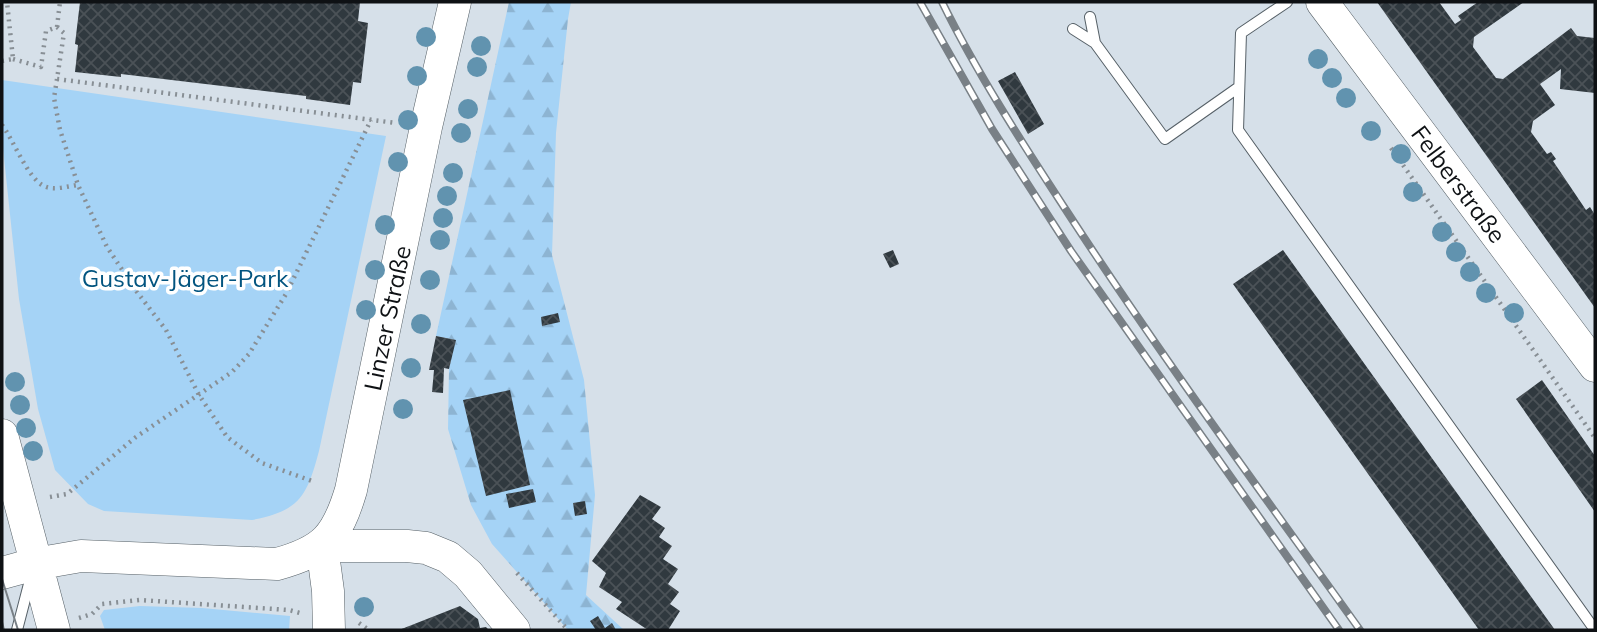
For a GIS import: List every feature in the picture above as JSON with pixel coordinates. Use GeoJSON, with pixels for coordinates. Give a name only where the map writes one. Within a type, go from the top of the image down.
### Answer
{"type":"FeatureCollection","features":[{"type":"Feature","properties":{"kind":"main road","name":"Linzer Straße"},"geometry":{"type":"LineString","coordinates":[[322,546],[337,528],[351,491],[426,127],[455,2]]}},
{"type":"Feature","properties":{"kind":"main road","name":"Felberstraße"},"geometry":{"type":"LineString","coordinates":[[1322,2],[1595,366]]}},
{"type":"Feature","properties":{"kind":"main road"},"geometry":{"type":"LineString","coordinates":[[2,435],[53,629]]}},
{"type":"Feature","properties":{"kind":"main road"},"geometry":{"type":"LineString","coordinates":[[2,573],[81,555],[277,564],[306,555],[322,546],[407,545],[439,552],[460,566],[514,630]]}},
{"type":"Feature","properties":{"kind":"main road"},"geometry":{"type":"LineString","coordinates":[[322,546],[328,591],[344,627]]}},
{"type":"Feature","properties":{"kind":"lane"},"geometry":{"type":"LineString","coordinates":[[1287,2],[1241,33],[1238,130],[1595,630]]}},
{"type":"Feature","properties":{"kind":"lane"},"geometry":{"type":"LineString","coordinates":[[1090,17],[1095,43]]}},
{"type":"Feature","properties":{"kind":"lane"},"geometry":{"type":"LineString","coordinates":[[1073,29],[1095,43],[1165,139],[1239,87]]}},
{"type":"Feature","properties":{"kind":"lane"},"geometry":{"type":"LineString","coordinates":[[17,630],[35,564]]}},
{"type":"Feature","properties":{"kind":"path"},"geometry":{"type":"LineString","coordinates":[[8,2],[13,60]]}},
{"type":"Feature","properties":{"kind":"path"},"geometry":{"type":"LineString","coordinates":[[57,27],[60,2]]}},
{"type":"Feature","properties":{"kind":"path"},"geometry":{"type":"LineString","coordinates":[[2,61],[13,60],[41,67],[46,31],[57,27]]}},
{"type":"Feature","properties":{"kind":"path"},"geometry":{"type":"LineString","coordinates":[[57,27],[64,33],[54,98],[60,130],[78,185],[107,247],[166,330],[199,395],[227,437],[262,463],[312,481]]}},
{"type":"Feature","properties":{"kind":"path"},"geometry":{"type":"LineString","coordinates":[[57,79],[426,127]]}},
{"type":"Feature","properties":{"kind":"path"},"geometry":{"type":"LineString","coordinates":[[67,494],[136,437],[232,372],[256,344],[286,293],[371,120]]}},
{"type":"Feature","properties":{"kind":"path"},"geometry":{"type":"LineString","coordinates":[[2,125],[30,171],[44,186],[57,188],[78,185]]}},
{"type":"Feature","properties":{"kind":"path"},"geometry":{"type":"LineString","coordinates":[[1390,147],[1595,438]]}},
{"type":"Feature","properties":{"kind":"path"},"geometry":{"type":"LineString","coordinates":[[517,573],[568,630]]}},
{"type":"Feature","properties":{"kind":"path"},"geometry":{"type":"LineString","coordinates":[[53,629],[92,614],[102,604],[140,600],[289,610],[302,614]]}},
{"type":"Feature","properties":{"kind":"path"},"geometry":{"type":"LineString","coordinates":[[90,605],[92,614]]}},
{"type":"Feature","properties":{"kind":"path"},"geometry":{"type":"LineString","coordinates":[[344,627],[369,630]]}},
{"type":"Feature","properties":{"kind":"green space"},"geometry":{"type":"Polygon","coordinates":[[[509,2],[571,2],[556,133],[552,255],[584,380],[595,495],[586,595],[624,630],[568,630],[492,544],[471,505],[448,429],[449,369],[455,340],[436,336],[509,2]]]}},
{"type":"Feature","properties":{"kind":"green space","name":"Gustav-Jäger-Park"},"geometry":{"type":"Polygon","coordinates":[[[2,80],[386,136],[319,451],[305,490],[291,506],[281,512],[252,520],[104,511],[88,504],[55,470],[38,409],[19,299],[2,139],[2,80]]]}},
{"type":"Feature","properties":{"kind":"green space"},"geometry":{"type":"Polygon","coordinates":[[[140,606],[202,608],[290,616],[289,630],[105,630],[100,616],[104,610],[140,606]]]}},
{"type":"Feature","properties":{"kind":"building"},"geometry":{"type":"Polygon","coordinates":[[[80,2],[360,2],[358,21],[368,23],[361,83],[353,82],[350,105],[306,99],[306,96],[121,74],[121,77],[75,72],[80,2]]]}},
{"type":"Feature","properties":{"kind":"building"},"geometry":{"type":"Polygon","coordinates":[[[1377,2],[1439,2],[1455,24],[1461,20],[1458,16],[1478,2],[1524,2],[1474,37],[1473,47],[1496,78],[1503,79],[1571,28],[1577,36],[1595,38],[1595,93],[1560,89],[1561,69],[1540,84],[1555,105],[1533,121],[1531,132],[1547,154],[1551,152],[1556,159],[1553,161],[1586,210],[1590,207],[1595,215],[1595,308],[1377,2]]]}},
{"type":"Feature","properties":{"kind":"building"},"geometry":{"type":"Polygon","coordinates":[[[1015,72],[1044,124],[1028,134],[998,81],[1015,72]]]}},
{"type":"Feature","properties":{"kind":"building"},"geometry":{"type":"Polygon","coordinates":[[[893,250],[899,264],[890,268],[883,254],[893,250]]]}},
{"type":"Feature","properties":{"kind":"building"},"geometry":{"type":"Polygon","coordinates":[[[1283,250],[1555,630],[1479,630],[1233,284],[1283,250]]]}},
{"type":"Feature","properties":{"kind":"building"},"geometry":{"type":"Polygon","coordinates":[[[558,313],[560,322],[542,326],[541,317],[558,313]]]}},
{"type":"Feature","properties":{"kind":"building"},"geometry":{"type":"Polygon","coordinates":[[[436,336],[456,340],[449,369],[444,368],[443,393],[432,392],[434,370],[429,370],[436,336]]]}},
{"type":"Feature","properties":{"kind":"building"},"geometry":{"type":"Polygon","coordinates":[[[1542,380],[1595,456],[1595,512],[1516,399],[1542,380]]]}},
{"type":"Feature","properties":{"kind":"building"},"geometry":{"type":"Polygon","coordinates":[[[510,390],[530,485],[486,496],[463,400],[510,390]]]}},
{"type":"Feature","properties":{"kind":"building"},"geometry":{"type":"Polygon","coordinates":[[[533,489],[536,502],[509,508],[506,494],[533,489]]]}},
{"type":"Feature","properties":{"kind":"building"},"geometry":{"type":"Polygon","coordinates":[[[640,495],[661,507],[652,519],[665,528],[659,537],[672,546],[663,559],[678,569],[668,584],[679,592],[670,604],[680,611],[668,630],[648,630],[616,609],[622,602],[599,587],[606,573],[592,561],[640,495]]]}},
{"type":"Feature","properties":{"kind":"building"},"geometry":{"type":"Polygon","coordinates":[[[585,501],[587,514],[575,516],[573,503],[585,501]]]}},
{"type":"Feature","properties":{"kind":"building"},"geometry":{"type":"Polygon","coordinates":[[[460,606],[478,619],[480,628],[486,627],[489,630],[399,630],[460,606]]]}},
{"type":"Feature","properties":{"kind":"building"},"geometry":{"type":"Polygon","coordinates":[[[598,616],[605,628],[612,623],[616,630],[596,630],[590,621],[598,616]]]}},
{"type":"Feature","properties":{"kind":"tram line"},"geometry":{"type":"LineString","coordinates":[[2,579],[18,630]]}},
{"type":"Feature","properties":{"kind":"tram line"},"geometry":{"type":"LineString","coordinates":[[2,622],[4,630]]}},
{"type":"Feature","properties":{"kind":"railway"},"geometry":{"type":"LineString","coordinates":[[920,2],[992,129],[1071,251],[1339,630]]}},
{"type":"Feature","properties":{"kind":"railway"},"geometry":{"type":"LineString","coordinates":[[942,2],[1000,106],[1100,261],[1360,630]]}}]}
